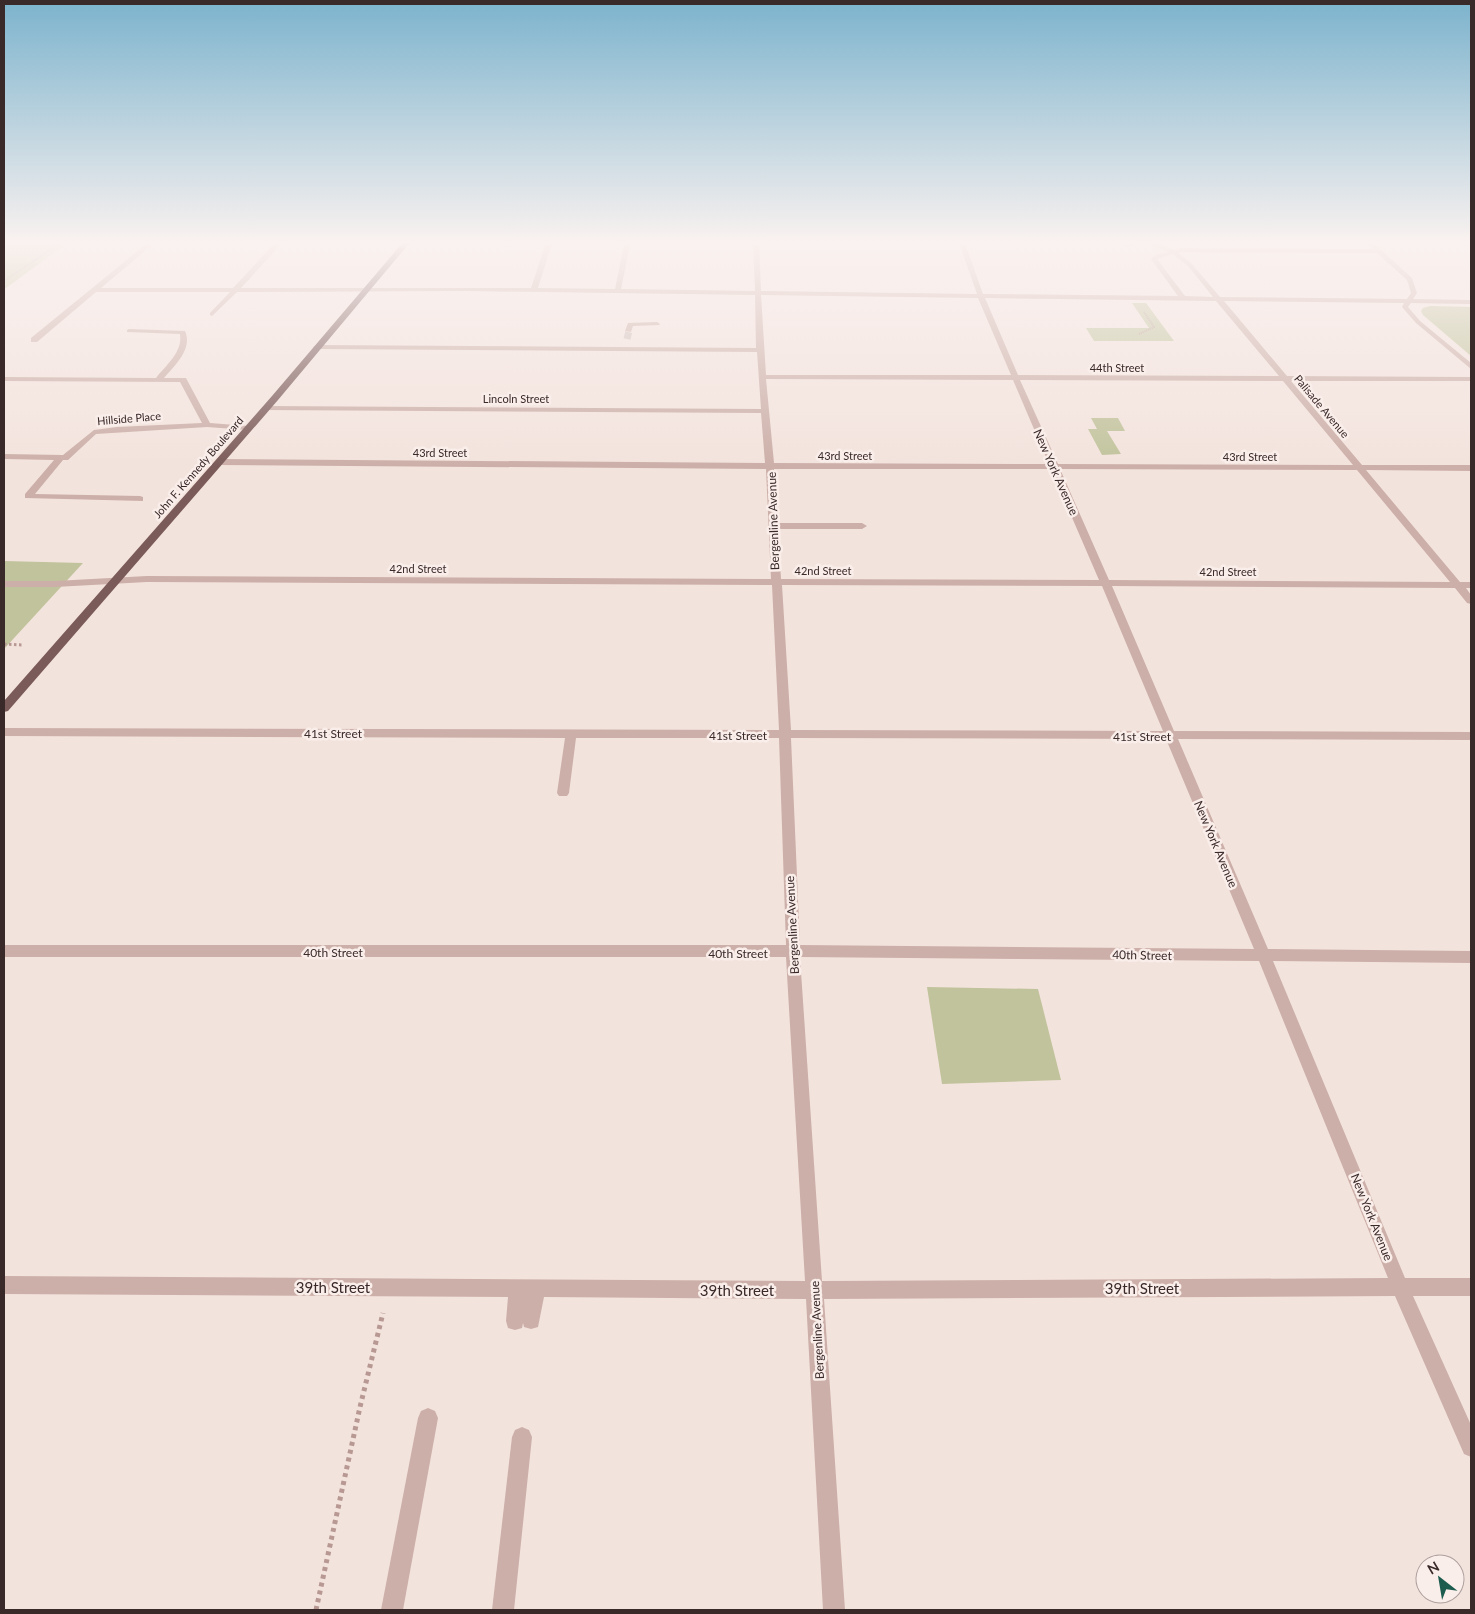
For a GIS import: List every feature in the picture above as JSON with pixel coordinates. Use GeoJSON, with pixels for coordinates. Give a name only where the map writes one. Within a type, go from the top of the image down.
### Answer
{"type":"FeatureCollection","features":[{"type":"Feature","properties":{"kind":"main road","name":"John F. Kennedy Boulevard"},"geometry":{"type":"LineString","coordinates":[[4,708],[266,408],[344,315]]}},
{"type":"Feature","properties":{"kind":"street"},"geometry":{"type":"LineString","coordinates":[[34,340],[65,315]]}},
{"type":"Feature","properties":{"kind":"street","name":"Bergenline Avenue"},"geometry":{"type":"LineString","coordinates":[[759,315],[770,466],[785,735],[793,952],[834,1610]]}},
{"type":"Feature","properties":{"kind":"street","name":"New York Avenue"},"geometry":{"type":"LineString","coordinates":[[988,315],[1106,584],[1264,956],[1400,1286],[1471,1447]]}},
{"type":"Feature","properties":{"kind":"street","name":"Palisade Avenue"},"geometry":{"type":"LineString","coordinates":[[1233,315],[1284,379],[1471,601]]}},
{"type":"Feature","properties":{"kind":"street"},"geometry":{"type":"LineString","coordinates":[[1412,315],[1471,367]]}},
{"type":"Feature","properties":{"kind":"street"},"geometry":{"type":"LineString","coordinates":[[629,331],[630,324],[657,324]]}},
{"type":"Feature","properties":{"kind":"street"},"geometry":{"type":"LineString","coordinates":[[130,331],[183,332],[185,338],[182,350],[158,380]]}},
{"type":"Feature","properties":{"kind":"street"},"geometry":{"type":"LineString","coordinates":[[624,349],[627,339]]}},
{"type":"Feature","properties":{"kind":"street"},"geometry":{"type":"LineString","coordinates":[[317,347],[760,350]]}},
{"type":"Feature","properties":{"kind":"street","name":"44th Street"},"geometry":{"type":"LineString","coordinates":[[762,377],[1471,379]]}},
{"type":"Feature","properties":{"kind":"street"},"geometry":{"type":"LineString","coordinates":[[4,379],[183,380],[207,424],[248,428]]}},
{"type":"Feature","properties":{"kind":"street","name":"Lincoln Street"},"geometry":{"type":"LineString","coordinates":[[266,408],[765,411]]}},
{"type":"Feature","properties":{"kind":"street","name":"Hillside Place"},"geometry":{"type":"LineString","coordinates":[[140,499],[28,496],[63,458],[94,432],[207,424]]}},
{"type":"Feature","properties":{"kind":"street"},"geometry":{"type":"LineString","coordinates":[[4,456],[63,458]]}},
{"type":"Feature","properties":{"kind":"street","name":"43rd Street"},"geometry":{"type":"LineString","coordinates":[[219,462],[1471,468]]}},
{"type":"Feature","properties":{"kind":"street"},"geometry":{"type":"LineString","coordinates":[[773,526],[862,526]]}},
{"type":"Feature","properties":{"kind":"street","name":"42nd Street"},"geometry":{"type":"LineString","coordinates":[[4,584],[167,579],[1471,585]]}},
{"type":"Feature","properties":{"kind":"street","name":"41st Street"},"geometry":{"type":"LineString","coordinates":[[4,732],[1471,736]]}},
{"type":"Feature","properties":{"kind":"street"},"geometry":{"type":"LineString","coordinates":[[563,793],[571,734]]}},
{"type":"Feature","properties":{"kind":"street","name":"40th Street"},"geometry":{"type":"LineString","coordinates":[[4,951],[793,952],[1471,957]]}},
{"type":"Feature","properties":{"kind":"street","name":"39th Street"},"geometry":{"type":"LineString","coordinates":[[4,1285],[815,1290],[1471,1287]]}},
{"type":"Feature","properties":{"kind":"street"},"geometry":{"type":"LineString","coordinates":[[523,1320],[527,1288]]}},
{"type":"Feature","properties":{"kind":"street"},"geometry":{"type":"LineString","coordinates":[[392,1610],[428,1418]]}},
{"type":"Feature","properties":{"kind":"street"},"geometry":{"type":"LineString","coordinates":[[503,1610],[522,1437]]}},
{"type":"Feature","properties":{"kind":"path"},"geometry":{"type":"LineString","coordinates":[[1138,334],[1154,328],[1147,315]]}},
{"type":"Feature","properties":{"kind":"path"},"geometry":{"type":"LineString","coordinates":[[4,644],[23,645]]}},
{"type":"Feature","properties":{"kind":"path"},"geometry":{"type":"LineString","coordinates":[[316,1610],[360,1407],[383,1313]]}},
{"type":"Feature","properties":{"kind":"green space"},"geometry":{"type":"Polygon","coordinates":[[[1140,315],[1155,315],[1174,341],[1094,341],[1086,328],[1149,328],[1140,315]]]}},
{"type":"Feature","properties":{"kind":"green space"},"geometry":{"type":"Polygon","coordinates":[[[1423,315],[1471,315],[1471,356],[1423,315]]]}},
{"type":"Feature","properties":{"kind":"green space"},"geometry":{"type":"Polygon","coordinates":[[[1091,418],[1118,418],[1125,431],[1107,431],[1121,454],[1102,455],[1088,429],[1097,429],[1091,418]]]}},
{"type":"Feature","properties":{"kind":"green space"},"geometry":{"type":"Polygon","coordinates":[[[4,561],[83,563],[4,649],[4,561]]]}},
{"type":"Feature","properties":{"kind":"green space"},"geometry":{"type":"Polygon","coordinates":[[[927,987],[1038,989],[1061,1080],[942,1084],[927,987]]]}},
{"type":"Feature","properties":{"kind":"tunnel"},"geometry":{"type":"LineString","coordinates":[[627,339],[629,331]]}}]}
